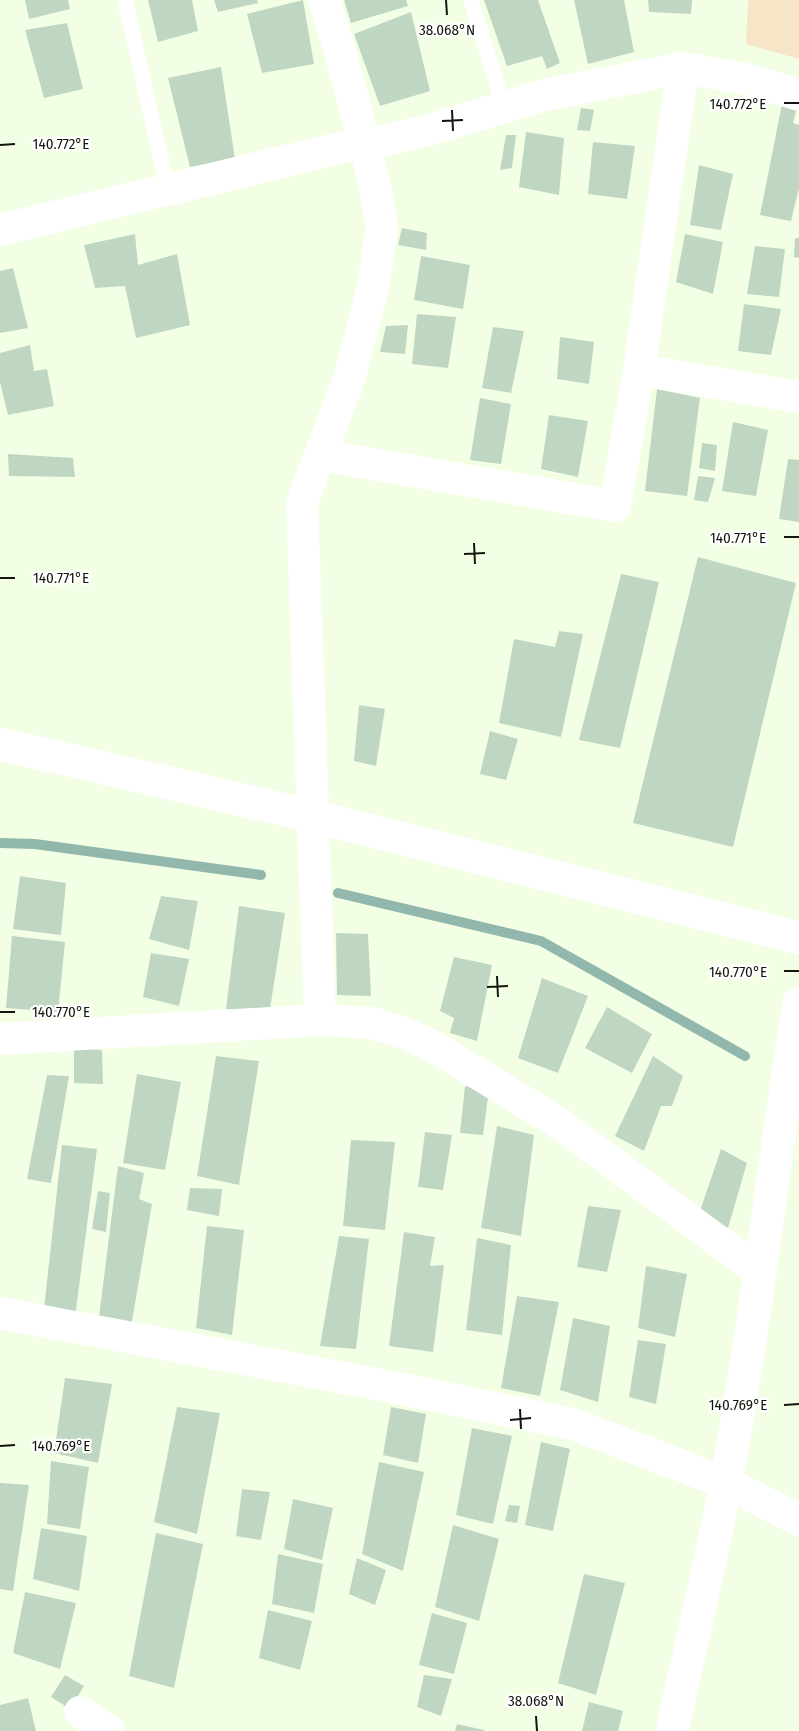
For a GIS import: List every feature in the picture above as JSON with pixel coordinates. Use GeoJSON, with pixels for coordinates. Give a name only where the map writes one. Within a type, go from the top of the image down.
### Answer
{"type":"FeatureCollection","features":[{"type":"Feature","properties":{"kind":"street"},"geometry":{"type":"LineString","coordinates":[[320,1020],[302,502],[350,376],[373,287],[382,227],[376,192],[338,44],[324,0]]}},
{"type":"Feature","properties":{"kind":"street"},"geometry":{"type":"LineString","coordinates":[[0,230],[352,145],[364,146],[425,131],[545,95],[683,68],[746,79],[799,95]]}},
{"type":"Feature","properties":{"kind":"street"},"geometry":{"type":"LineString","coordinates":[[320,455],[615,506],[639,370],[683,68]]}},
{"type":"Feature","properties":{"kind":"street"},"geometry":{"type":"LineString","coordinates":[[639,370],[799,397]]}},
{"type":"Feature","properties":{"kind":"street"},"geometry":{"type":"LineString","coordinates":[[0,744],[312,816],[799,938]]}},
{"type":"Feature","properties":{"kind":"street"},"geometry":{"type":"LineString","coordinates":[[672,1731],[726,1483],[760,1272],[799,1003]]}},
{"type":"Feature","properties":{"kind":"street"},"geometry":{"type":"LineString","coordinates":[[0,1039],[320,1020],[373,1023],[407,1034],[436,1048],[557,1122],[760,1272]]}},
{"type":"Feature","properties":{"kind":"street"},"geometry":{"type":"LineString","coordinates":[[0,1313],[392,1387],[573,1424],[726,1483],[799,1520]]}},
{"type":"Feature","properties":{"kind":"street"},"geometry":{"type":"LineString","coordinates":[[80,1712],[109,1731]]}},
{"type":"Feature","properties":{"kind":"lane"},"geometry":{"type":"LineString","coordinates":[[125,0],[168,190]]}},
{"type":"Feature","properties":{"kind":"lane"},"geometry":{"type":"LineString","coordinates":[[471,0],[504,107]]}},
{"type":"Feature","properties":{"kind":"shaded area"},"geometry":{"type":"Polygon","coordinates":[[[748,0],[799,0],[799,59],[746,44],[748,0]]]}},
{"type":"Feature","properties":{"kind":"building"},"geometry":{"type":"Polygon","coordinates":[[[25,0],[68,0],[70,9],[29,19],[25,0]]]}},
{"type":"Feature","properties":{"kind":"building"},"geometry":{"type":"Polygon","coordinates":[[[148,0],[192,0],[198,31],[158,42],[148,0]]]}},
{"type":"Feature","properties":{"kind":"building"},"geometry":{"type":"Polygon","coordinates":[[[214,0],[257,0],[258,3],[218,12],[214,0]]]}},
{"type":"Feature","properties":{"kind":"building"},"geometry":{"type":"Polygon","coordinates":[[[303,0],[314,64],[262,73],[247,14],[303,0]]]}},
{"type":"Feature","properties":{"kind":"building"},"geometry":{"type":"Polygon","coordinates":[[[344,0],[406,0],[408,6],[351,23],[344,0]]]}},
{"type":"Feature","properties":{"kind":"building"},"geometry":{"type":"Polygon","coordinates":[[[484,0],[538,0],[560,63],[547,69],[542,56],[507,66],[484,0]]]}},
{"type":"Feature","properties":{"kind":"building"},"geometry":{"type":"Polygon","coordinates":[[[574,0],[624,0],[634,52],[588,64],[574,0]]]}},
{"type":"Feature","properties":{"kind":"building"},"geometry":{"type":"Polygon","coordinates":[[[648,0],[692,0],[691,14],[649,12],[648,0]]]}},
{"type":"Feature","properties":{"kind":"building"},"geometry":{"type":"Polygon","coordinates":[[[411,12],[430,91],[380,106],[354,34],[411,12]]]}},
{"type":"Feature","properties":{"kind":"building"},"geometry":{"type":"Polygon","coordinates":[[[67,23],[83,89],[44,98],[25,30],[67,23]]]}},
{"type":"Feature","properties":{"kind":"building"},"geometry":{"type":"Polygon","coordinates":[[[221,67],[235,159],[190,167],[168,78],[221,67]]]}},
{"type":"Feature","properties":{"kind":"building"},"geometry":{"type":"Polygon","coordinates":[[[782,104],[797,107],[793,123],[799,125],[799,188],[791,221],[760,215],[782,104]]]}},
{"type":"Feature","properties":{"kind":"building"},"geometry":{"type":"Polygon","coordinates":[[[581,108],[594,110],[590,131],[577,130],[581,108]]]}},
{"type":"Feature","properties":{"kind":"building"},"geometry":{"type":"Polygon","coordinates":[[[526,132],[564,138],[559,195],[519,187],[526,132]]]}},
{"type":"Feature","properties":{"kind":"building"},"geometry":{"type":"Polygon","coordinates":[[[506,135],[516,135],[512,168],[500,170],[506,135]]]}},
{"type":"Feature","properties":{"kind":"building"},"geometry":{"type":"Polygon","coordinates":[[[593,142],[635,146],[627,199],[588,194],[593,142]]]}},
{"type":"Feature","properties":{"kind":"building"},"geometry":{"type":"Polygon","coordinates":[[[699,165],[733,174],[721,230],[690,225],[699,165]]]}},
{"type":"Feature","properties":{"kind":"building"},"geometry":{"type":"Polygon","coordinates":[[[402,228],[427,233],[426,250],[398,245],[402,228]]]}},
{"type":"Feature","properties":{"kind":"building"},"geometry":{"type":"Polygon","coordinates":[[[135,234],[138,265],[177,254],[190,325],[136,338],[125,286],[95,288],[84,245],[135,234]]]}},
{"type":"Feature","properties":{"kind":"building"},"geometry":{"type":"Polygon","coordinates":[[[685,234],[723,242],[713,294],[676,282],[685,234]]]}},
{"type":"Feature","properties":{"kind":"building"},"geometry":{"type":"Polygon","coordinates":[[[795,238],[799,238],[799,258],[794,257],[795,238]]]}},
{"type":"Feature","properties":{"kind":"building"},"geometry":{"type":"Polygon","coordinates":[[[755,246],[785,249],[779,297],[747,294],[755,246]]]}},
{"type":"Feature","properties":{"kind":"building"},"geometry":{"type":"Polygon","coordinates":[[[421,256],[470,265],[463,309],[414,300],[421,256]]]}},
{"type":"Feature","properties":{"kind":"building"},"geometry":{"type":"Polygon","coordinates":[[[13,268],[28,328],[0,333],[0,271],[13,268]]]}},
{"type":"Feature","properties":{"kind":"building"},"geometry":{"type":"Polygon","coordinates":[[[744,304],[781,309],[771,355],[738,351],[744,304]]]}},
{"type":"Feature","properties":{"kind":"building"},"geometry":{"type":"Polygon","coordinates":[[[417,314],[456,317],[448,368],[412,364],[417,314]]]}},
{"type":"Feature","properties":{"kind":"building"},"geometry":{"type":"Polygon","coordinates":[[[408,325],[405,354],[380,352],[386,326],[408,325]]]}},
{"type":"Feature","properties":{"kind":"building"},"geometry":{"type":"Polygon","coordinates":[[[493,327],[524,331],[511,393],[482,388],[493,327]]]}},
{"type":"Feature","properties":{"kind":"building"},"geometry":{"type":"Polygon","coordinates":[[[560,337],[594,342],[589,384],[557,379],[560,337]]]}},
{"type":"Feature","properties":{"kind":"building"},"geometry":{"type":"Polygon","coordinates":[[[30,345],[34,371],[47,369],[54,406],[8,415],[0,382],[0,353],[30,345]]]}},
{"type":"Feature","properties":{"kind":"building"},"geometry":{"type":"Polygon","coordinates":[[[657,389],[700,398],[687,496],[645,491],[657,389]]]}},
{"type":"Feature","properties":{"kind":"building"},"geometry":{"type":"Polygon","coordinates":[[[480,398],[511,404],[501,464],[470,460],[480,398]]]}},
{"type":"Feature","properties":{"kind":"building"},"geometry":{"type":"Polygon","coordinates":[[[549,415],[588,421],[578,477],[541,469],[549,415]]]}},
{"type":"Feature","properties":{"kind":"building"},"geometry":{"type":"Polygon","coordinates":[[[733,422],[768,430],[756,496],[722,491],[733,422]]]}},
{"type":"Feature","properties":{"kind":"building"},"geometry":{"type":"Polygon","coordinates":[[[702,443],[717,445],[715,471],[699,468],[702,443]]]}},
{"type":"Feature","properties":{"kind":"building"},"geometry":{"type":"Polygon","coordinates":[[[8,454],[73,458],[75,477],[9,476],[8,454]]]}},
{"type":"Feature","properties":{"kind":"building"},"geometry":{"type":"Polygon","coordinates":[[[788,459],[799,460],[799,522],[779,519],[788,459]]]}},
{"type":"Feature","properties":{"kind":"building"},"geometry":{"type":"Polygon","coordinates":[[[698,476],[715,478],[708,502],[694,500],[698,476]]]}},
{"type":"Feature","properties":{"kind":"building"},"geometry":{"type":"Polygon","coordinates":[[[698,557],[796,583],[733,847],[633,823],[698,557]]]}},
{"type":"Feature","properties":{"kind":"building"},"geometry":{"type":"Polygon","coordinates":[[[621,574],[659,582],[620,748],[579,740],[621,574]]]}},
{"type":"Feature","properties":{"kind":"building"},"geometry":{"type":"Polygon","coordinates":[[[559,631],[583,634],[561,737],[499,723],[514,639],[555,647],[559,631]]]}},
{"type":"Feature","properties":{"kind":"building"},"geometry":{"type":"Polygon","coordinates":[[[359,705],[385,709],[376,766],[354,761],[359,705]]]}},
{"type":"Feature","properties":{"kind":"building"},"geometry":{"type":"Polygon","coordinates":[[[490,731],[518,739],[506,780],[480,774],[490,731]]]}},
{"type":"Feature","properties":{"kind":"building"},"geometry":{"type":"Polygon","coordinates":[[[20,876],[66,883],[61,935],[13,929],[20,876]]]}},
{"type":"Feature","properties":{"kind":"building"},"geometry":{"type":"Polygon","coordinates":[[[161,896],[198,901],[189,950],[149,939],[161,896]]]}},
{"type":"Feature","properties":{"kind":"building"},"geometry":{"type":"Polygon","coordinates":[[[239,906],[285,913],[269,1015],[226,1009],[239,906]]]}},
{"type":"Feature","properties":{"kind":"building"},"geometry":{"type":"Polygon","coordinates":[[[336,933],[368,934],[371,996],[337,995],[336,933]]]}},
{"type":"Feature","properties":{"kind":"building"},"geometry":{"type":"Polygon","coordinates":[[[12,936],[65,942],[58,1012],[6,1008],[12,936]]]}},
{"type":"Feature","properties":{"kind":"building"},"geometry":{"type":"Polygon","coordinates":[[[151,953],[189,959],[179,1006],[143,997],[151,953]]]}},
{"type":"Feature","properties":{"kind":"building"},"geometry":{"type":"Polygon","coordinates":[[[454,957],[492,965],[477,1041],[450,1033],[454,1018],[440,1011],[454,957]]]}},
{"type":"Feature","properties":{"kind":"building"},"geometry":{"type":"Polygon","coordinates":[[[542,978],[588,996],[558,1073],[518,1058],[542,978]]]}},
{"type":"Feature","properties":{"kind":"building"},"geometry":{"type":"Polygon","coordinates":[[[607,1007],[652,1034],[632,1073],[585,1048],[607,1007]]]}},
{"type":"Feature","properties":{"kind":"building"},"geometry":{"type":"Polygon","coordinates":[[[74,1048],[102,1050],[103,1084],[74,1083],[74,1048]]]}},
{"type":"Feature","properties":{"kind":"building"},"geometry":{"type":"Polygon","coordinates":[[[216,1056],[259,1061],[239,1185],[197,1176],[216,1056]]]}},
{"type":"Feature","properties":{"kind":"building"},"geometry":{"type":"Polygon","coordinates":[[[653,1056],[683,1076],[672,1106],[661,1106],[644,1151],[615,1136],[653,1056]]]}},
{"type":"Feature","properties":{"kind":"building"},"geometry":{"type":"Polygon","coordinates":[[[137,1074],[181,1082],[165,1170],[123,1163],[137,1074]]]}},
{"type":"Feature","properties":{"kind":"building"},"geometry":{"type":"Polygon","coordinates":[[[47,1075],[69,1076],[51,1183],[27,1179],[47,1075]]]}},
{"type":"Feature","properties":{"kind":"building"},"geometry":{"type":"Polygon","coordinates":[[[465,1086],[489,1090],[483,1135],[460,1133],[465,1086]]]}},
{"type":"Feature","properties":{"kind":"building"},"geometry":{"type":"Polygon","coordinates":[[[497,1126],[534,1135],[521,1236],[481,1228],[497,1126]]]}},
{"type":"Feature","properties":{"kind":"building"},"geometry":{"type":"Polygon","coordinates":[[[425,1132],[452,1135],[443,1190],[418,1187],[425,1132]]]}},
{"type":"Feature","properties":{"kind":"building"},"geometry":{"type":"Polygon","coordinates":[[[351,1140],[395,1142],[385,1230],[343,1226],[351,1140]]]}},
{"type":"Feature","properties":{"kind":"building"},"geometry":{"type":"Polygon","coordinates":[[[62,1145],[97,1149],[75,1317],[44,1309],[62,1145]]]}},
{"type":"Feature","properties":{"kind":"building"},"geometry":{"type":"Polygon","coordinates":[[[721,1149],[747,1163],[728,1228],[700,1211],[721,1149]]]}},
{"type":"Feature","properties":{"kind":"building"},"geometry":{"type":"Polygon","coordinates":[[[118,1166],[144,1173],[139,1199],[152,1204],[131,1327],[99,1317],[118,1166]]]}},
{"type":"Feature","properties":{"kind":"building"},"geometry":{"type":"Polygon","coordinates":[[[190,1188],[222,1189],[219,1216],[187,1210],[190,1188]]]}},
{"type":"Feature","properties":{"kind":"building"},"geometry":{"type":"Polygon","coordinates":[[[98,1191],[110,1193],[106,1232],[92,1229],[98,1191]]]}},
{"type":"Feature","properties":{"kind":"building"},"geometry":{"type":"Polygon","coordinates":[[[588,1206],[621,1210],[607,1272],[577,1267],[588,1206]]]}},
{"type":"Feature","properties":{"kind":"building"},"geometry":{"type":"Polygon","coordinates":[[[207,1226],[244,1230],[232,1335],[196,1328],[207,1226]]]}},
{"type":"Feature","properties":{"kind":"building"},"geometry":{"type":"Polygon","coordinates":[[[404,1232],[435,1237],[430,1266],[444,1265],[433,1352],[389,1346],[404,1232]]]}},
{"type":"Feature","properties":{"kind":"building"},"geometry":{"type":"Polygon","coordinates":[[[339,1236],[369,1239],[356,1349],[320,1346],[339,1236]]]}},
{"type":"Feature","properties":{"kind":"building"},"geometry":{"type":"Polygon","coordinates":[[[477,1238],[511,1245],[502,1335],[466,1330],[477,1238]]]}},
{"type":"Feature","properties":{"kind":"building"},"geometry":{"type":"Polygon","coordinates":[[[646,1266],[687,1274],[675,1337],[638,1328],[646,1266]]]}},
{"type":"Feature","properties":{"kind":"building"},"geometry":{"type":"Polygon","coordinates":[[[517,1296],[559,1302],[540,1396],[501,1388],[517,1296]]]}},
{"type":"Feature","properties":{"kind":"building"},"geometry":{"type":"Polygon","coordinates":[[[573,1318],[610,1326],[598,1402],[560,1390],[573,1318]]]}},
{"type":"Feature","properties":{"kind":"building"},"geometry":{"type":"Polygon","coordinates":[[[638,1340],[666,1344],[656,1404],[629,1397],[638,1340]]]}},
{"type":"Feature","properties":{"kind":"building"},"geometry":{"type":"Polygon","coordinates":[[[65,1378],[112,1384],[98,1463],[54,1453],[65,1378]]]}},
{"type":"Feature","properties":{"kind":"building"},"geometry":{"type":"Polygon","coordinates":[[[177,1407],[220,1413],[197,1534],[154,1522],[177,1407]]]}},
{"type":"Feature","properties":{"kind":"building"},"geometry":{"type":"Polygon","coordinates":[[[391,1407],[426,1414],[418,1463],[383,1455],[391,1407]]]}},
{"type":"Feature","properties":{"kind":"building"},"geometry":{"type":"Polygon","coordinates":[[[472,1428],[512,1436],[493,1524],[456,1515],[472,1428]]]}},
{"type":"Feature","properties":{"kind":"building"},"geometry":{"type":"Polygon","coordinates":[[[541,1442],[570,1449],[553,1531],[525,1525],[541,1442]]]}},
{"type":"Feature","properties":{"kind":"building"},"geometry":{"type":"Polygon","coordinates":[[[51,1461],[89,1467],[80,1529],[47,1524],[51,1461]]]}},
{"type":"Feature","properties":{"kind":"building"},"geometry":{"type":"Polygon","coordinates":[[[379,1462],[424,1472],[403,1571],[362,1554],[379,1462]]]}},
{"type":"Feature","properties":{"kind":"building"},"geometry":{"type":"Polygon","coordinates":[[[0,1483],[29,1485],[13,1591],[0,1589],[0,1483]]]}},
{"type":"Feature","properties":{"kind":"building"},"geometry":{"type":"Polygon","coordinates":[[[242,1489],[270,1492],[261,1540],[236,1536],[242,1489]]]}},
{"type":"Feature","properties":{"kind":"building"},"geometry":{"type":"Polygon","coordinates":[[[293,1499],[333,1508],[322,1560],[284,1549],[293,1499]]]}},
{"type":"Feature","properties":{"kind":"building"},"geometry":{"type":"Polygon","coordinates":[[[509,1505],[520,1506],[517,1523],[505,1521],[509,1505]]]}},
{"type":"Feature","properties":{"kind":"building"},"geometry":{"type":"Polygon","coordinates":[[[453,1525],[499,1539],[479,1621],[435,1607],[453,1525]]]}},
{"type":"Feature","properties":{"kind":"building"},"geometry":{"type":"Polygon","coordinates":[[[41,1528],[87,1536],[79,1591],[33,1579],[41,1528]]]}},
{"type":"Feature","properties":{"kind":"building"},"geometry":{"type":"Polygon","coordinates":[[[156,1533],[203,1544],[174,1688],[129,1676],[156,1533]]]}},
{"type":"Feature","properties":{"kind":"building"},"geometry":{"type":"Polygon","coordinates":[[[278,1554],[323,1564],[314,1613],[272,1604],[278,1554]]]}},
{"type":"Feature","properties":{"kind":"building"},"geometry":{"type":"Polygon","coordinates":[[[357,1558],[386,1570],[375,1605],[349,1594],[357,1558]]]}},
{"type":"Feature","properties":{"kind":"building"},"geometry":{"type":"Polygon","coordinates":[[[584,1574],[625,1583],[596,1695],[558,1683],[584,1574]]]}},
{"type":"Feature","properties":{"kind":"building"},"geometry":{"type":"Polygon","coordinates":[[[25,1592],[76,1603],[60,1669],[13,1653],[25,1592]]]}},
{"type":"Feature","properties":{"kind":"building"},"geometry":{"type":"Polygon","coordinates":[[[268,1610],[312,1621],[300,1670],[259,1658],[268,1610]]]}},
{"type":"Feature","properties":{"kind":"building"},"geometry":{"type":"Polygon","coordinates":[[[432,1613],[467,1623],[454,1674],[419,1665],[432,1613]]]}},
{"type":"Feature","properties":{"kind":"building"},"geometry":{"type":"Polygon","coordinates":[[[65,1675],[84,1686],[70,1709],[51,1697],[65,1675]]]}},
{"type":"Feature","properties":{"kind":"building"},"geometry":{"type":"Polygon","coordinates":[[[424,1675],[452,1679],[441,1716],[417,1707],[424,1675]]]}},
{"type":"Feature","properties":{"kind":"building"},"geometry":{"type":"Polygon","coordinates":[[[28,1698],[36,1731],[0,1731],[0,1705],[28,1698]]]}},
{"type":"Feature","properties":{"kind":"building"},"geometry":{"type":"Polygon","coordinates":[[[589,1702],[623,1711],[618,1731],[582,1731],[589,1702]]]}},
{"type":"Feature","properties":{"kind":"building"},"geometry":{"type":"Polygon","coordinates":[[[457,1724],[484,1730],[484,1731],[455,1731],[457,1724]]]}},
{"type":"Feature","properties":{"kind":"waterway"},"geometry":{"type":"LineString","coordinates":[[0,843],[35,844],[261,875]]}},
{"type":"Feature","properties":{"kind":"waterway"},"geometry":{"type":"LineString","coordinates":[[338,893],[541,941],[745,1056]]}}]}
